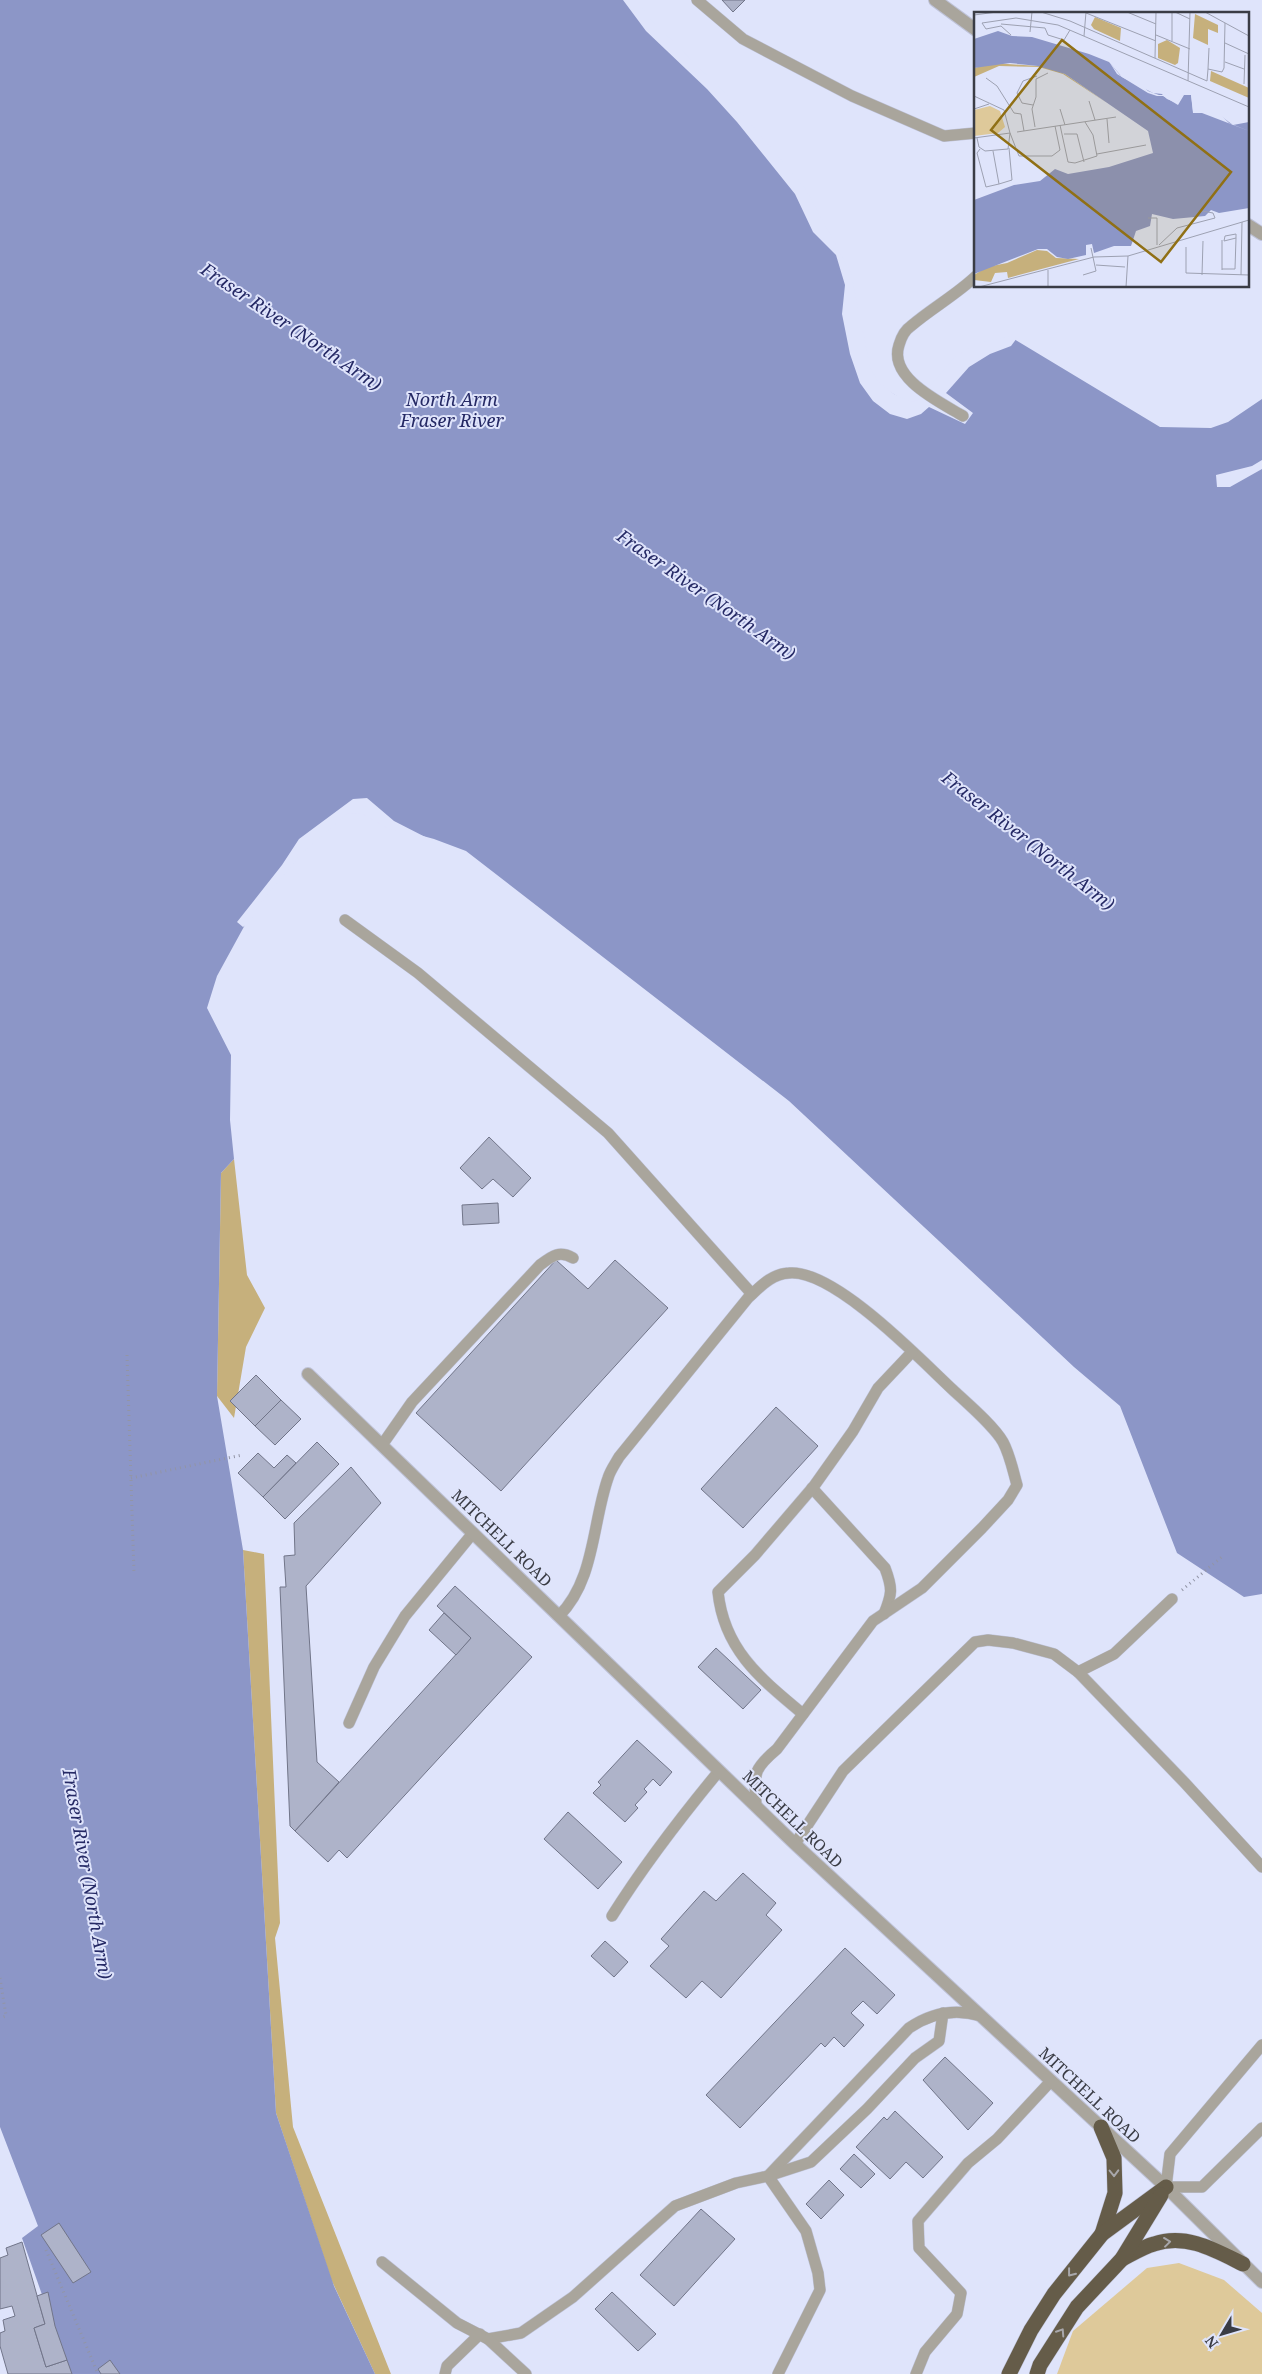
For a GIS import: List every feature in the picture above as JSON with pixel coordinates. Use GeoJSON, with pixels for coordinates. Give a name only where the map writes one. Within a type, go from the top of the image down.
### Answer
{"type":"FeatureCollection","features":[{"type":"Feature","properties":{"kind":"highway"},"geometry":{"type":"LineString","coordinates":[[1101,2128],[1114,2158],[1115,2193],[1102,2234]]}},
{"type":"Feature","properties":{"kind":"highway"},"geometry":{"type":"LineString","coordinates":[[1009,2374],[1031,2330],[1054,2294],[1102,2234],[1166,2187]]}},
{"type":"Feature","properties":{"kind":"highway"},"geometry":{"type":"LineString","coordinates":[[1037,2374],[1040,2365],[1077,2307],[1122,2259],[1166,2187]]}},
{"type":"Feature","properties":{"kind":"highway"},"geometry":{"type":"LineString","coordinates":[[1122,2259],[1154,2243],[1178,2240],[1201,2244],[1243,2264]]}},
{"type":"Feature","properties":{"kind":"street"},"geometry":{"type":"LineString","coordinates":[[935,0],[974,29]]}},
{"type":"Feature","properties":{"kind":"street"},"geometry":{"type":"LineString","coordinates":[[1250,226],[1262,234]]}},
{"type":"Feature","properties":{"kind":"street","name":"MITCHELL ROAD"},"geometry":{"type":"LineString","coordinates":[[308,1374],[794,1844],[1166,2187],[1262,2282]]}},
{"type":"Feature","properties":{"kind":"lane"},"geometry":{"type":"LineString","coordinates":[[697,0],[743,39],[852,96],[944,136],[974,133]]}},
{"type":"Feature","properties":{"kind":"lane"},"geometry":{"type":"LineString","coordinates":[[963,416],[913,384],[897,361],[897,351],[901,338],[910,326],[961,290],[974,278]]}},
{"type":"Feature","properties":{"kind":"lane"},"geometry":{"type":"LineString","coordinates":[[345,920],[418,972],[608,1133],[752,1294]]}},
{"type":"Feature","properties":{"kind":"lane"},"geometry":{"type":"LineString","coordinates":[[382,1445],[412,1402],[540,1265],[554,1254],[564,1253],[573,1258]]}},
{"type":"Feature","properties":{"kind":"lane"},"geometry":{"type":"LineString","coordinates":[[559,1616],[581,1586],[608,1477],[619,1457],[752,1294],[766,1281],[776,1276],[790,1272],[805,1275],[849,1298],[881,1321],[979,1415],[1002,1441],[1017,1485],[1008,1500],[922,1588],[873,1621],[777,1749],[764,1760],[755,1774],[756,1806]]}},
{"type":"Feature","properties":{"kind":"lane"},"geometry":{"type":"LineString","coordinates":[[803,1714],[758,1676],[736,1646],[720,1614],[718,1592],[756,1555],[812,1488],[853,1431],[878,1388],[912,1352]]}},
{"type":"Feature","properties":{"kind":"lane"},"geometry":{"type":"LineString","coordinates":[[812,1488],[885,1568],[891,1584],[892,1594],[884,1614]]}},
{"type":"Feature","properties":{"kind":"lane"},"geometry":{"type":"LineString","coordinates":[[349,1723],[374,1667],[405,1616],[473,1533]]}},
{"type":"Feature","properties":{"kind":"lane"},"geometry":{"type":"LineString","coordinates":[[1078,1672],[1114,1654],[1172,1599]]}},
{"type":"Feature","properties":{"kind":"lane"},"geometry":{"type":"LineString","coordinates":[[794,1844],[843,1771],[975,1642],[988,1640],[1013,1643],[1054,1654],[1078,1672],[1184,1782],[1262,1867]]}},
{"type":"Feature","properties":{"kind":"lane"},"geometry":{"type":"LineString","coordinates":[[612,1916],[680,1820],[719,1771]]}},
{"type":"Feature","properties":{"kind":"lane"},"geometry":{"type":"LineString","coordinates":[[768,2176],[909,2028],[919,2021],[943,2013],[967,2012],[980,2016]]}},
{"type":"Feature","properties":{"kind":"lane"},"geometry":{"type":"LineString","coordinates":[[444,2374],[447,2366],[484,2337],[521,2333],[573,2298],[675,2206],[736,2183],[804,2165],[818,2156],[867,2109],[915,2058],[939,2040],[943,2013]]}},
{"type":"Feature","properties":{"kind":"lane"},"geometry":{"type":"LineString","coordinates":[[1262,2045],[1170,2154],[1166,2187],[1202,2187],[1262,2128]]}},
{"type":"Feature","properties":{"kind":"lane"},"geometry":{"type":"LineString","coordinates":[[916,2374],[925,2352],[957,2314],[961,2293],[919,2248],[918,2221],[968,2163],[997,2138],[1051,2081]]}},
{"type":"Feature","properties":{"kind":"lane"},"geometry":{"type":"LineString","coordinates":[[768,2176],[806,2231],[818,2273],[820,2290],[778,2374]]}},
{"type":"Feature","properties":{"kind":"lane"},"geometry":{"type":"LineString","coordinates":[[382,2262],[457,2323],[484,2337],[526,2374]]}},
{"type":"Feature","properties":{"kind":"path"},"geometry":{"type":"LineString","coordinates":[[127,1355],[134,1574]]}},
{"type":"Feature","properties":{"kind":"path"},"geometry":{"type":"LineString","coordinates":[[131,1478],[242,1455]]}},
{"type":"Feature","properties":{"kind":"path"},"geometry":{"type":"LineString","coordinates":[[1172,1599],[1223,1556]]}},
{"type":"Feature","properties":{"kind":"path"},"geometry":{"type":"LineString","coordinates":[[0,1978],[6,2016],[0,2018]]}},
{"type":"Feature","properties":{"kind":"path"},"geometry":{"type":"LineString","coordinates":[[46,2250],[98,2374]]}},
{"type":"Feature","properties":{"kind":"shaded area"},"geometry":{"type":"Polygon","coordinates":[[[234,1159],[247,1275],[265,1308],[246,1347],[234,1418],[217,1396],[221,1173],[234,1159]]]}},
{"type":"Feature","properties":{"kind":"shaded area"},"geometry":{"type":"Polygon","coordinates":[[[243,1550],[264,1554],[280,1923],[275,1938],[293,2127],[391,2374],[375,2374],[331,2279],[276,2113],[243,1550]]]}},
{"type":"Feature","properties":{"kind":"shaded area"},"geometry":{"type":"Polygon","coordinates":[[[1179,2263],[1224,2280],[1262,2313],[1262,2374],[1057,2374],[1073,2331],[1147,2268],[1179,2263]]]}},
{"type":"Feature","properties":{"kind":"water","name":"North Arm Fraser River"},"geometry":{"type":"Polygon","coordinates":[[[0,0],[634,0],[648,20],[803,189],[845,264],[867,368],[876,383],[911,405],[919,402],[956,360],[1014,339],[1160,427],[1211,428],[1228,422],[1262,399],[1262,1594],[1244,1597],[1177,1553],[1120,1406],[1074,1367],[789,1101],[466,851],[434,839],[390,827],[362,810],[346,812],[299,852],[252,912],[217,976],[207,1008],[231,1055],[230,1120],[234,1159],[221,1173],[217,1396],[243,1550],[276,2113],[334,2286],[375,2374],[70,2374],[22,2238],[38,2226],[0,2127],[0,0]]]}},
{"type":"Feature","properties":{"kind":"pier"},"geometry":{"type":"Polygon","coordinates":[[[623,0],[637,0],[650,19],[723,91],[805,188],[851,273],[870,367],[878,382],[894,394],[911,402],[918,400],[954,358],[976,343],[1013,336],[1017,338],[1011,346],[990,354],[969,367],[946,393],[973,413],[965,424],[929,407],[921,414],[907,419],[890,414],[873,401],[860,383],[850,354],[842,314],[845,285],[836,255],[813,232],[795,194],[737,122],[707,89],[646,31],[623,0]]]}},
{"type":"Feature","properties":{"kind":"pier"},"geometry":{"type":"Polygon","coordinates":[[[1262,460],[1262,469],[1230,487],[1217,487],[1216,475],[1252,466],[1262,460]]]}},
{"type":"Feature","properties":{"kind":"pier"},"geometry":{"type":"Polygon","coordinates":[[[367,798],[394,821],[437,843],[389,829],[361,813],[347,814],[301,854],[260,904],[249,923],[243,927],[237,922],[282,865],[299,839],[353,799],[367,798]]]}},
{"type":"Feature","properties":{"kind":"building"},"geometry":{"type":"Polygon","coordinates":[[[722,0],[745,0],[733,12],[722,0]]]}},
{"type":"Feature","properties":{"kind":"building"},"geometry":{"type":"Polygon","coordinates":[[[489,1137],[531,1178],[513,1197],[493,1179],[482,1189],[460,1168],[489,1137]]]}},
{"type":"Feature","properties":{"kind":"building"},"geometry":{"type":"Polygon","coordinates":[[[498,1203],[499,1223],[463,1225],[462,1205],[498,1203]]]}},
{"type":"Feature","properties":{"kind":"building"},"geometry":{"type":"Polygon","coordinates":[[[556,1260],[588,1289],[615,1260],[668,1308],[501,1491],[416,1413],[556,1260]]]}},
{"type":"Feature","properties":{"kind":"building"},"geometry":{"type":"Polygon","coordinates":[[[256,1375],[281,1400],[255,1426],[230,1401],[256,1375]]]}},
{"type":"Feature","properties":{"kind":"building"},"geometry":{"type":"Polygon","coordinates":[[[281,1400],[301,1419],[275,1445],[255,1426],[281,1400]]]}},
{"type":"Feature","properties":{"kind":"building"},"geometry":{"type":"Polygon","coordinates":[[[776,1407],[818,1446],[743,1528],[701,1489],[776,1407]]]}},
{"type":"Feature","properties":{"kind":"building"},"geometry":{"type":"Polygon","coordinates":[[[317,1442],[339,1464],[285,1519],[263,1497],[317,1442]]]}},
{"type":"Feature","properties":{"kind":"building"},"geometry":{"type":"Polygon","coordinates":[[[258,1453],[274,1468],[287,1455],[296,1463],[263,1497],[238,1473],[258,1453]]]}},
{"type":"Feature","properties":{"kind":"building"},"geometry":{"type":"Polygon","coordinates":[[[351,1467],[381,1503],[306,1586],[317,1762],[339,1782],[295,1831],[290,1826],[280,1587],[286,1587],[284,1556],[295,1555],[294,1523],[351,1467]]]}},
{"type":"Feature","properties":{"kind":"building"},"geometry":{"type":"Polygon","coordinates":[[[455,1586],[532,1657],[347,1858],[339,1850],[328,1862],[295,1831],[471,1638],[437,1606],[455,1586]]]}},
{"type":"Feature","properties":{"kind":"building"},"geometry":{"type":"Polygon","coordinates":[[[444,1613],[471,1638],[456,1655],[429,1630],[444,1613]]]}},
{"type":"Feature","properties":{"kind":"building"},"geometry":{"type":"Polygon","coordinates":[[[716,1648],[761,1690],[743,1709],[698,1667],[716,1648]]]}},
{"type":"Feature","properties":{"kind":"building"},"geometry":{"type":"Polygon","coordinates":[[[637,1740],[672,1772],[660,1786],[653,1779],[644,1789],[647,1792],[635,1805],[638,1808],[625,1822],[593,1793],[601,1785],[598,1782],[637,1740]]]}},
{"type":"Feature","properties":{"kind":"building"},"geometry":{"type":"Polygon","coordinates":[[[568,1812],[622,1862],[598,1889],[544,1839],[568,1812]]]}},
{"type":"Feature","properties":{"kind":"building"},"geometry":{"type":"Polygon","coordinates":[[[743,1873],[776,1903],[766,1915],[782,1930],[721,1998],[702,1981],[686,1998],[650,1966],[669,1946],[661,1939],[704,1891],[716,1901],[743,1873]]]}},
{"type":"Feature","properties":{"kind":"building"},"geometry":{"type":"Polygon","coordinates":[[[605,1941],[628,1962],[614,1977],[591,1956],[605,1941]]]}},
{"type":"Feature","properties":{"kind":"building"},"geometry":{"type":"Polygon","coordinates":[[[845,1948],[895,1995],[877,2014],[863,2001],[851,2013],[864,2025],[844,2047],[834,2037],[825,2047],[821,2043],[740,2128],[706,2095],[845,1948]]]}},
{"type":"Feature","properties":{"kind":"building"},"geometry":{"type":"Polygon","coordinates":[[[945,2057],[993,2103],[968,2130],[923,2080],[945,2057]]]}},
{"type":"Feature","properties":{"kind":"building"},"geometry":{"type":"Polygon","coordinates":[[[895,2111],[943,2157],[923,2178],[906,2162],[890,2179],[856,2147],[884,2117],[887,2120],[895,2111]]]}},
{"type":"Feature","properties":{"kind":"building"},"geometry":{"type":"Polygon","coordinates":[[[854,2154],[875,2174],[861,2188],[840,2169],[854,2154]]]}},
{"type":"Feature","properties":{"kind":"building"},"geometry":{"type":"Polygon","coordinates":[[[829,2180],[844,2195],[821,2219],[806,2204],[829,2180]]]}},
{"type":"Feature","properties":{"kind":"building"},"geometry":{"type":"Polygon","coordinates":[[[701,2209],[735,2239],[674,2306],[640,2275],[701,2209]]]}},
{"type":"Feature","properties":{"kind":"building"},"geometry":{"type":"Polygon","coordinates":[[[59,2223],[91,2272],[73,2283],[41,2235],[59,2223]]]}},
{"type":"Feature","properties":{"kind":"building"},"geometry":{"type":"Polygon","coordinates":[[[22,2242],[45,2324],[34,2328],[46,2367],[67,2360],[72,2374],[8,2374],[0,2346],[0,2333],[5,2331],[3,2320],[15,2316],[12,2306],[0,2309],[0,2258],[8,2255],[6,2248],[22,2242]]]}},
{"type":"Feature","properties":{"kind":"building"},"geometry":{"type":"Polygon","coordinates":[[[48,2292],[55,2326],[67,2360],[46,2367],[34,2328],[45,2324],[37,2296],[48,2292]]]}},
{"type":"Feature","properties":{"kind":"building"},"geometry":{"type":"Polygon","coordinates":[[[612,2292],[656,2334],[638,2351],[595,2309],[612,2292]]]}},
{"type":"Feature","properties":{"kind":"building"},"geometry":{"type":"Polygon","coordinates":[[[110,2360],[120,2374],[101,2374],[98,2369],[110,2360]]]}},
{"type":"Feature","properties":{"kind":"water label","name":"Fraser River (North Arm)"},"geometry":{"type":"Point","coordinates":[291,327]}},
{"type":"Feature","properties":{"kind":"water label","name":"Fraser River (North Arm)"},"geometry":{"type":"Point","coordinates":[706,595]}},
{"type":"Feature","properties":{"kind":"water label","name":"Fraser River (North Arm)"},"geometry":{"type":"Point","coordinates":[1028,841]}},
{"type":"Feature","properties":{"kind":"water label","name":"Fraser River (North Arm)"},"geometry":{"type":"Point","coordinates":[87,1874]}}]}
